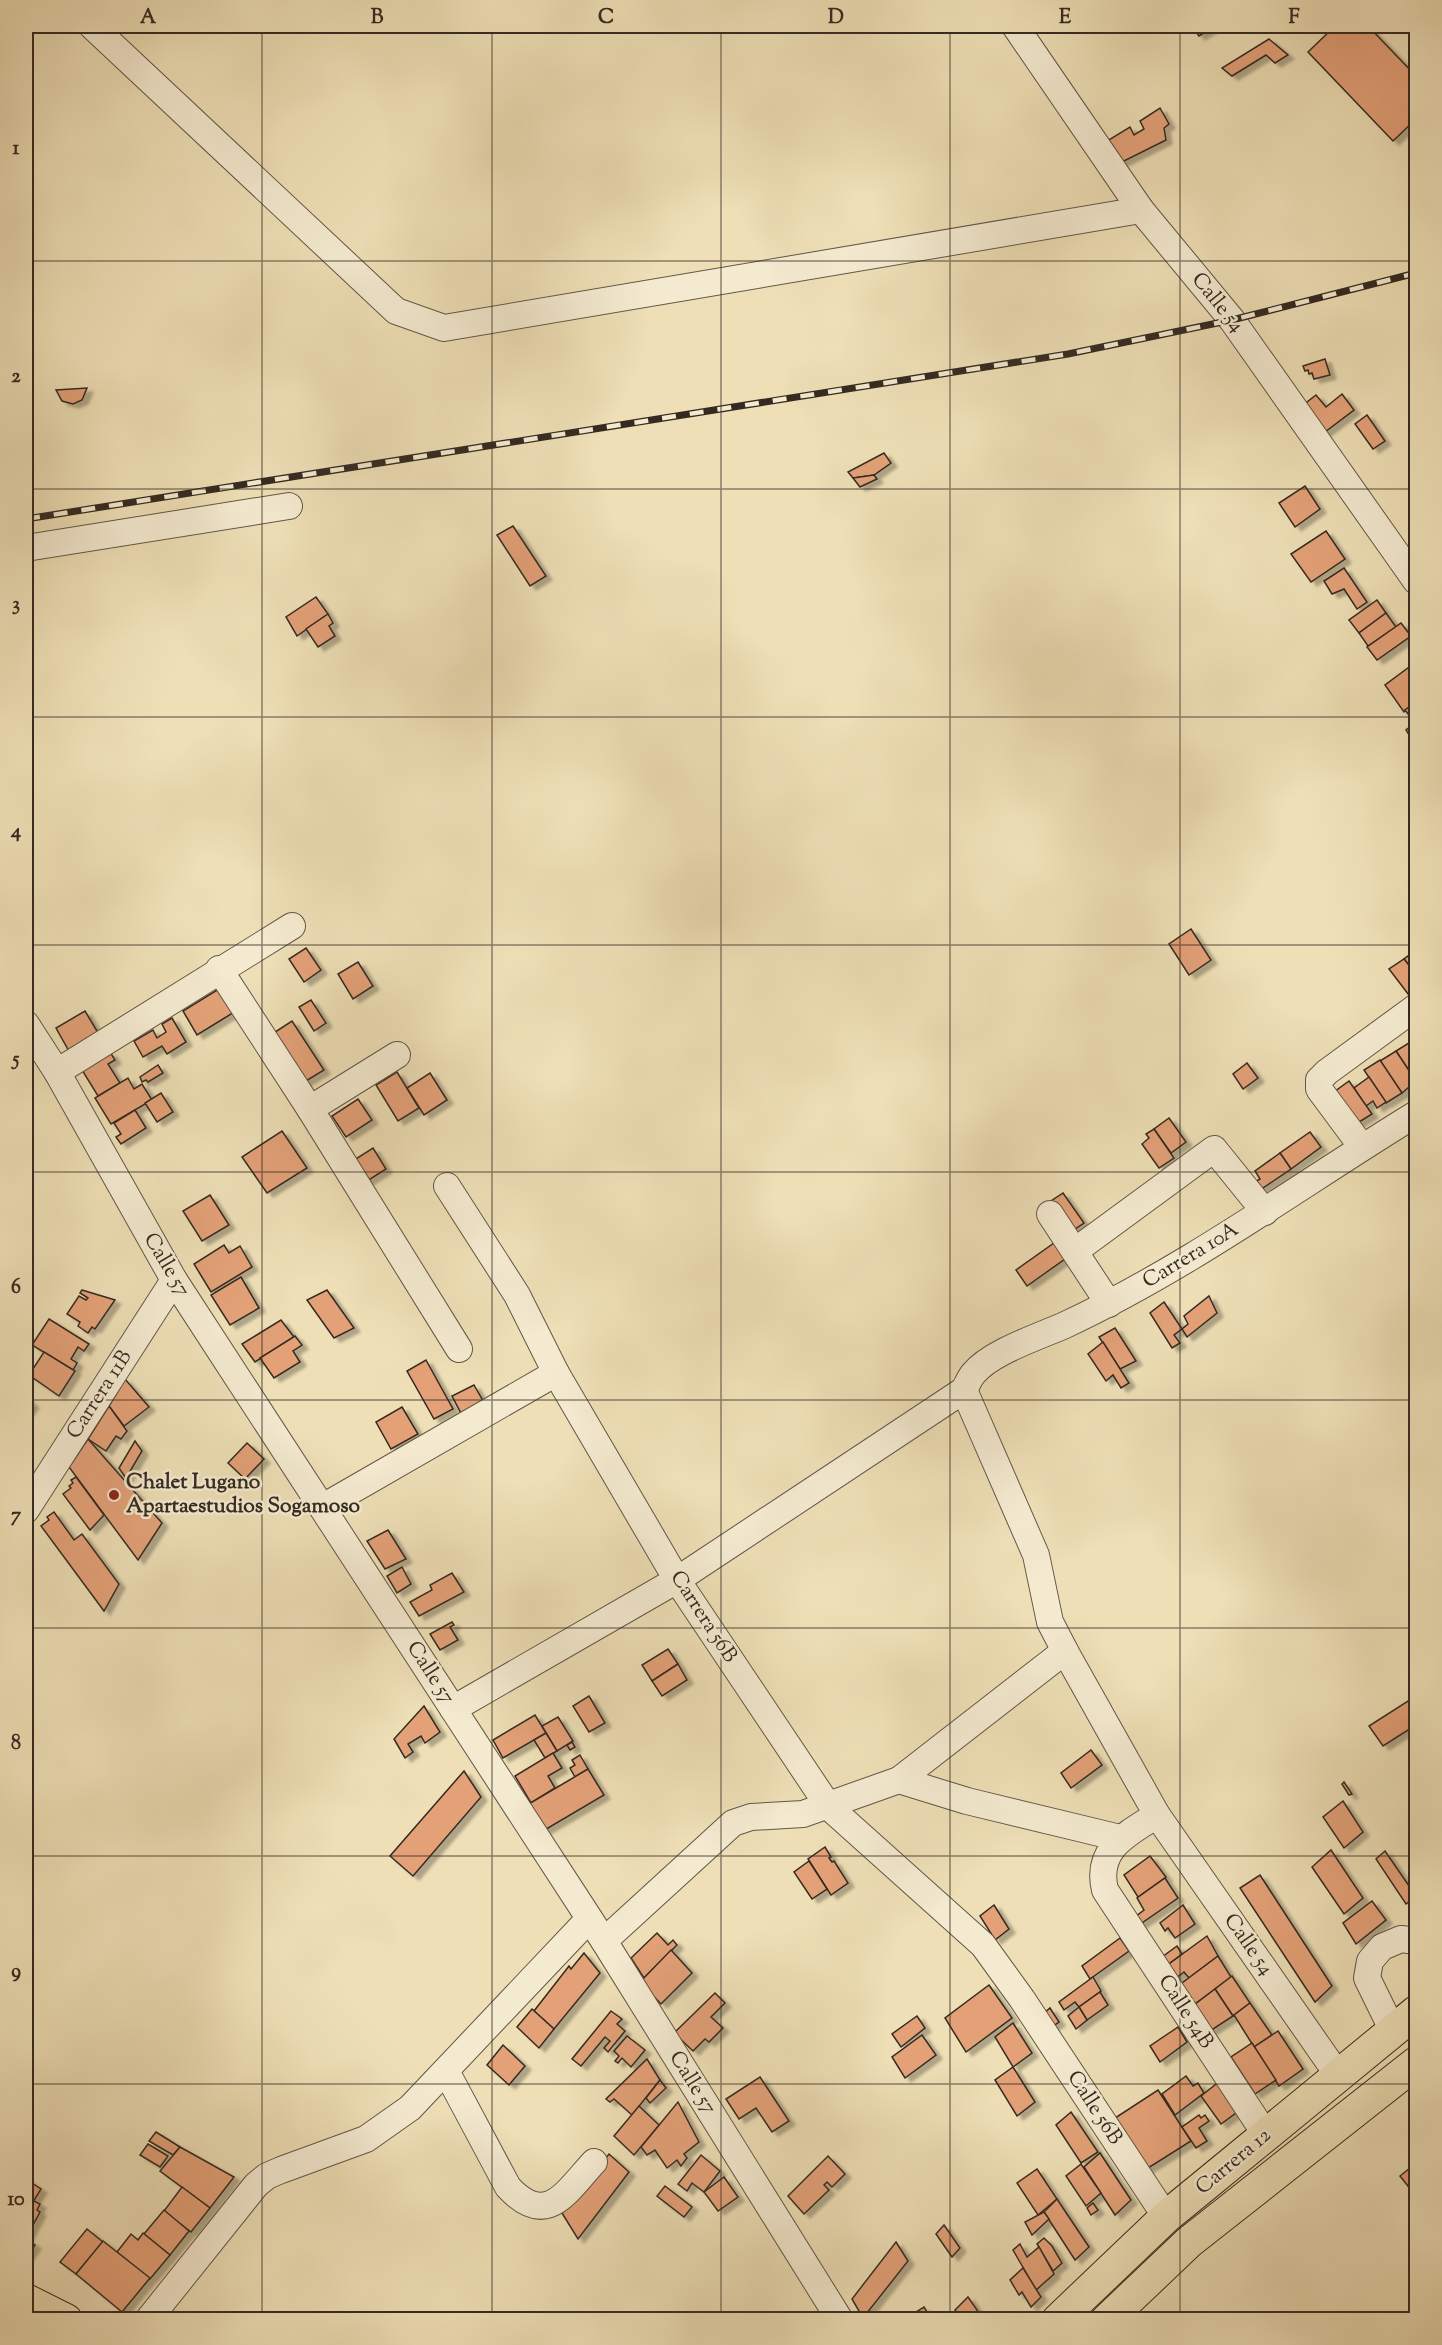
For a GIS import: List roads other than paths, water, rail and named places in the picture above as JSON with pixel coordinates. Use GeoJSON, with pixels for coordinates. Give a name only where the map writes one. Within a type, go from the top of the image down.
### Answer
{"type":"FeatureCollection","features":[{"type":"Feature","properties":{"kind":"main road","name":"Carrera 12"},"geometry":{"type":"LineString","coordinates":[[1058,2319],[1166,2217],[1405,2021]]}},
{"type":"Feature","properties":{"kind":"main road","name":"Carrera 12"},"geometry":{"type":"LineString","coordinates":[[1107,2319],[1189,2242],[1416,2063]]}},
{"type":"Feature","properties":{"kind":"main road"},"geometry":{"type":"LineString","coordinates":[[26,2300],[66,2319]]}},
{"type":"Feature","properties":{"kind":"street"},"geometry":{"type":"LineString","coordinates":[[92,26],[396,311],[444,328],[1141,210]]}},
{"type":"Feature","properties":{"kind":"street","name":"Calle 54"},"geometry":{"type":"LineString","coordinates":[[1015,26],[1141,210],[1232,320],[1416,581]]}},
{"type":"Feature","properties":{"kind":"street"},"geometry":{"type":"LineString","coordinates":[[26,549],[289,506]]}},
{"type":"Feature","properties":{"kind":"street"},"geometry":{"type":"LineString","coordinates":[[57,1072],[219,969],[292,926]]}},
{"type":"Feature","properties":{"kind":"street"},"geometry":{"type":"LineString","coordinates":[[219,969],[310,1109],[459,1349]]}},
{"type":"Feature","properties":{"kind":"street"},"geometry":{"type":"LineString","coordinates":[[1362,1147],[1319,1089],[1319,1080],[1416,1007]]}},
{"type":"Feature","properties":{"kind":"street","name":"Calle 57"},"geometry":{"type":"LineString","coordinates":[[26,1024],[57,1072],[174,1280],[604,1941],[840,2319]]}},
{"type":"Feature","properties":{"kind":"street"},"geometry":{"type":"LineString","coordinates":[[310,1109],[397,1055]]}},
{"type":"Feature","properties":{"kind":"street","name":"Carrera 10A"},"geometry":{"type":"LineString","coordinates":[[453,1709],[677,1580],[964,1390],[973,1374],[993,1358],[1109,1304],[1265,1212],[1416,1114]]}},
{"type":"Feature","properties":{"kind":"street"},"geometry":{"type":"LineString","coordinates":[[1075,1251],[1214,1149],[1265,1212]]}},
{"type":"Feature","properties":{"kind":"street","name":"Carrera 56B"},"geometry":{"type":"LineString","coordinates":[[447,1186],[517,1295],[556,1373],[677,1580],[829,1807],[983,1945],[1022,1999]]}},
{"type":"Feature","properties":{"kind":"street"},"geometry":{"type":"LineString","coordinates":[[1050,1214],[1109,1304]]}},
{"type":"Feature","properties":{"kind":"street","name":"Carrera 11B"},"geometry":{"type":"LineString","coordinates":[[26,1510],[174,1280]]}},
{"type":"Feature","properties":{"kind":"street"},"geometry":{"type":"LineString","coordinates":[[323,1507],[556,1373]]}},
{"type":"Feature","properties":{"kind":"street","name":"Calle 54"},"geometry":{"type":"LineString","coordinates":[[964,1390],[1036,1555],[1050,1622],[1065,1652],[1157,1815],[1338,2076]]}},
{"type":"Feature","properties":{"kind":"street"},"geometry":{"type":"LineString","coordinates":[[604,1941],[733,1823],[751,1817],[803,1814],[829,1807],[899,1780],[1065,1652]]}},
{"type":"Feature","properties":{"kind":"street"},"geometry":{"type":"LineString","coordinates":[[899,1780],[967,1801],[1120,1838],[1157,1815]]}},
{"type":"Feature","properties":{"kind":"street","name":"Calle 54B"},"geometry":{"type":"LineString","coordinates":[[1120,1838],[1107,1856],[1101,1875],[1105,1890],[1266,2135]]}},
{"type":"Feature","properties":{"kind":"street"},"geometry":{"type":"LineString","coordinates":[[148,2319],[256,2185],[267,2176],[366,2139],[410,2108],[589,1920]]}},
{"type":"Feature","properties":{"kind":"street"},"geometry":{"type":"LineString","coordinates":[[1405,2021],[1367,1978],[1370,1961],[1382,1947],[1401,1939],[1416,1941]]}},
{"type":"Feature","properties":{"kind":"street","name":"Calle 56B"},"geometry":{"type":"LineString","coordinates":[[1022,1999],[1166,2217]]}},
{"type":"Feature","properties":{"kind":"street"},"geometry":{"type":"LineString","coordinates":[[446,2071],[508,2187],[520,2200],[532,2206],[545,2207],[558,2200],[594,2162]]}},
{"type":"Feature","properties":{"kind":"railway"},"geometry":{"type":"LineString","coordinates":[[26,519],[1068,354],[1232,320],[1416,273]]}},
{"type":"Feature","properties":{"kind":"place","name":"Chalet Lugano Apartaestudios Sogamoso"},"geometry":{"type":"Point","coordinates":[114,1495]}}]}
